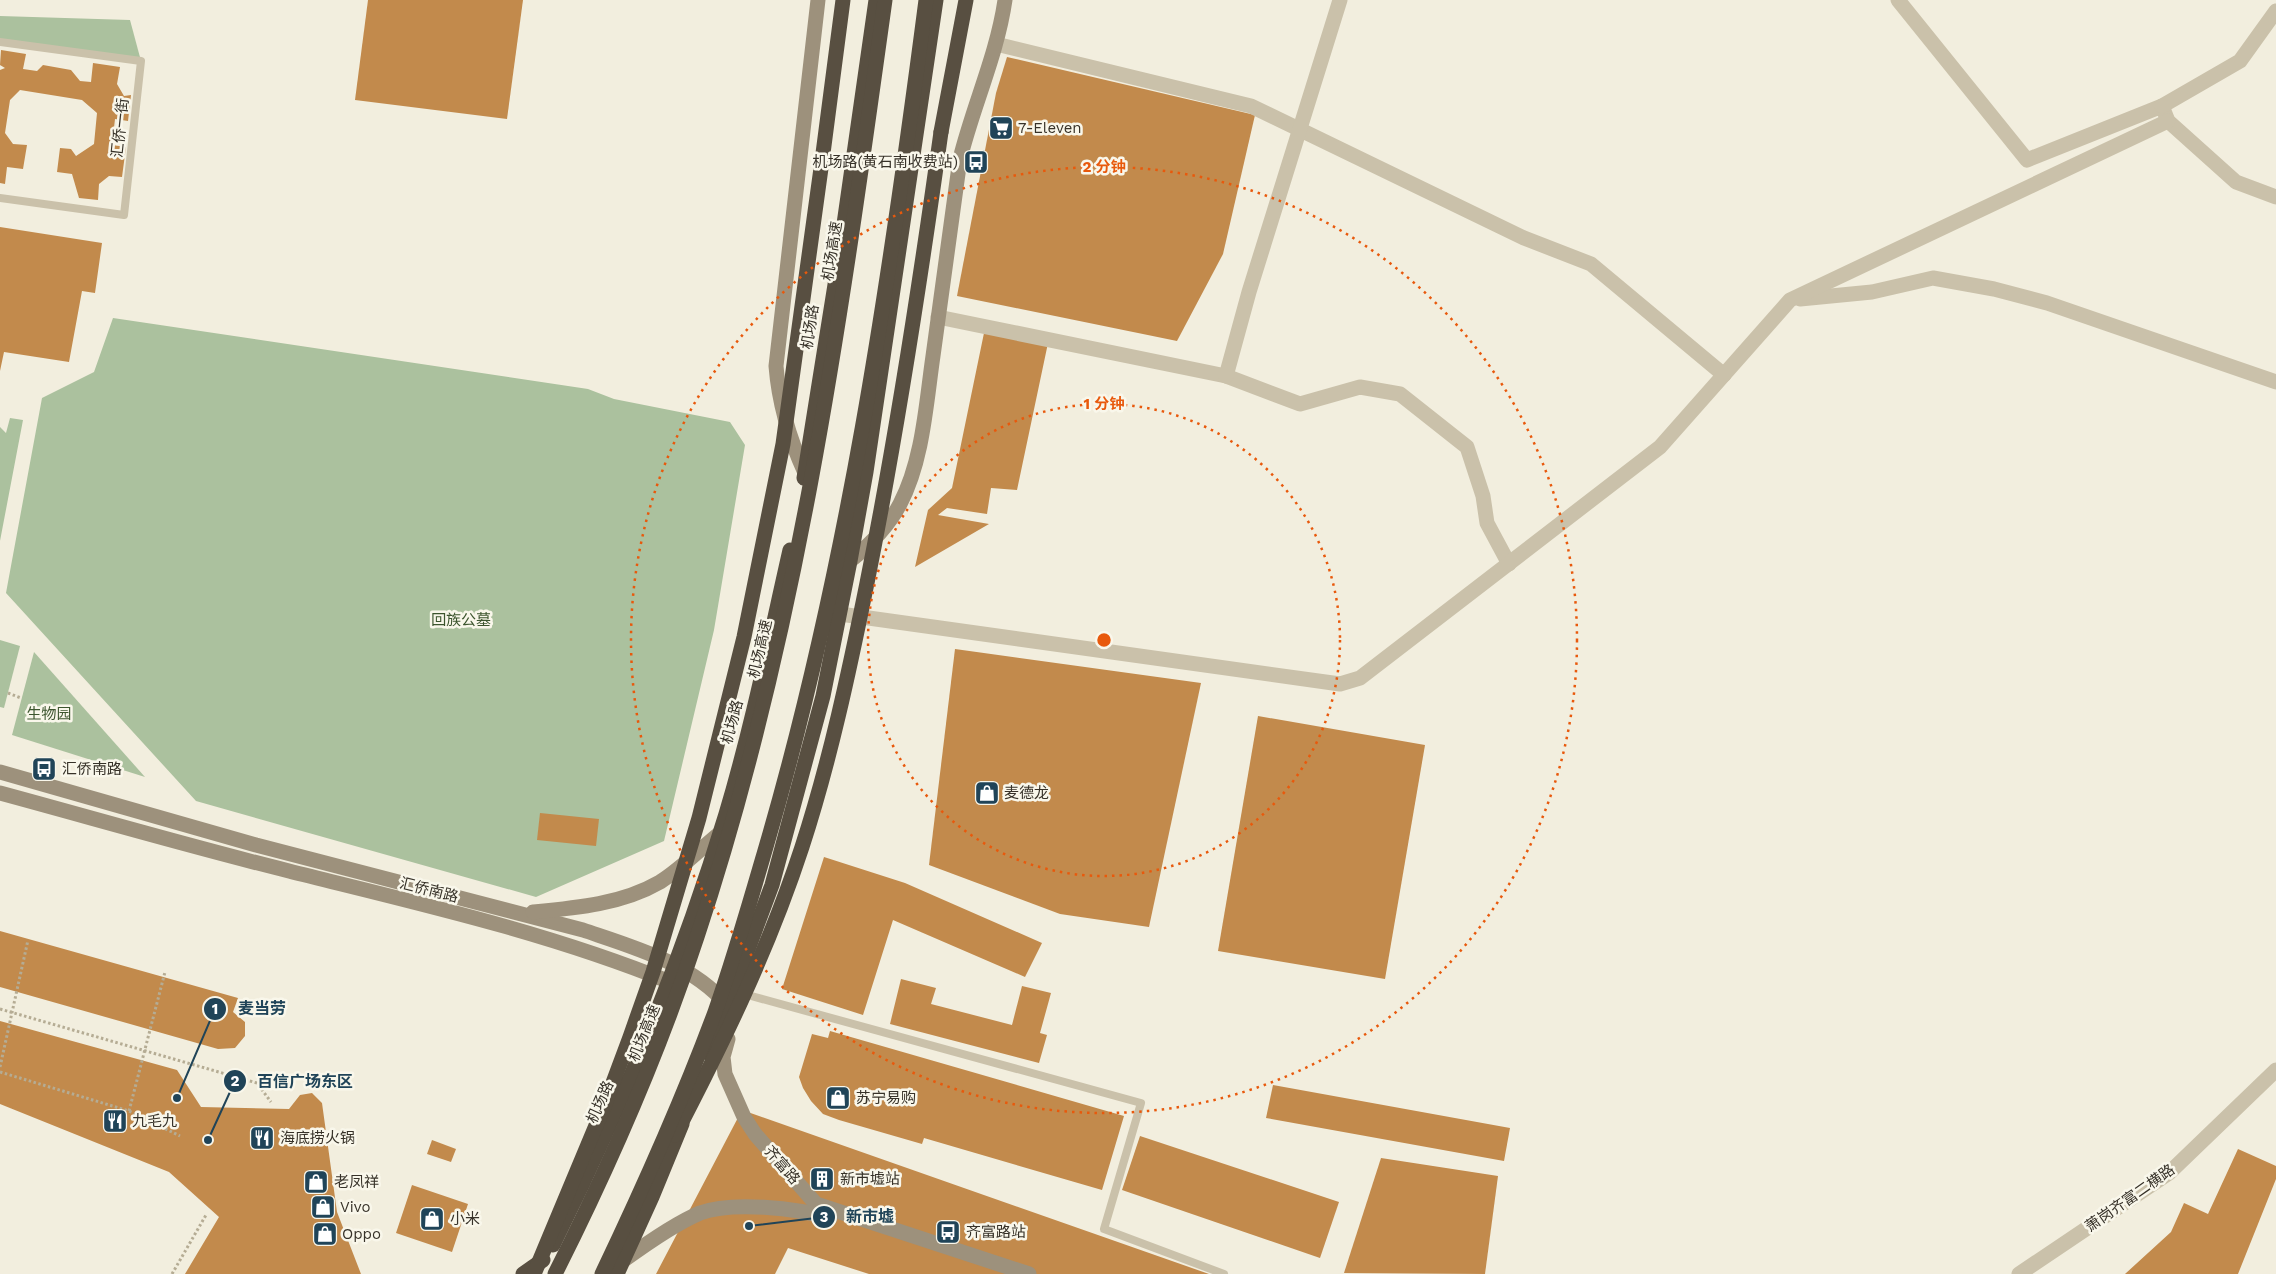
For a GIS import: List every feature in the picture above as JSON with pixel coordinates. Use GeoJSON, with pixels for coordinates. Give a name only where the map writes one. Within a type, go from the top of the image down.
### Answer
{"type":"FeatureCollection","features":[{"type":"Feature","properties":{"kind":"highway"},"geometry":{"type":"LineString","coordinates":[[536,1274],[605,1104],[643,1000],[679,889],[699,818],[744,637],[783,444],[843,0]]}},
{"type":"Feature","properties":{"kind":"highway","name":"机场路"},"geometry":{"type":"LineString","coordinates":[[536,1274],[605,1135],[670,982],[720,833],[767,654],[805,473],[876,0]]}},
{"type":"Feature","properties":{"kind":"highway","name":"机场高速"},"geometry":{"type":"LineString","coordinates":[[555,1274],[619,1141],[672,1010],[715,883],[754,747],[789,600],[821,429],[858,200],[885,0]]}},
{"type":"Feature","properties":{"kind":"highway"},"geometry":{"type":"LineString","coordinates":[[603,1274],[670,1125],[715,1010],[758,874],[799,725],[828,605],[858,451],[894,231],[926,0]]}},
{"type":"Feature","properties":{"kind":"highway"},"geometry":{"type":"LineString","coordinates":[[620,1267],[672,1150],[772,886],[823,696],[850,561],[889,324],[936,0]]}},
{"type":"Feature","properties":{"kind":"highway"},"geometry":{"type":"LineString","coordinates":[[603,1274],[743,1000],[782,904],[819,794],[845,689],[888,482],[926,238],[940,132],[966,0]]}},
{"type":"Feature","properties":{"kind":"highway"},"geometry":{"type":"LineString","coordinates":[[523,1274],[546,1257]]}},
{"type":"Feature","properties":{"kind":"main road"},"geometry":{"type":"LineString","coordinates":[[805,473],[792,443],[781,409],[776,366],[818,0]]}},
{"type":"Feature","properties":{"kind":"main road"},"geometry":{"type":"LineString","coordinates":[[850,561],[868,546],[888,523],[910,482],[926,406],[960,159],[968,127],[1000,30],[1005,0]]}},
{"type":"Feature","properties":{"kind":"main road","name":"汇侨南路"},"geometry":{"type":"LineString","coordinates":[[0,772],[256,845],[521,912],[629,945],[676,966],[717,993],[728,1006]]}},
{"type":"Feature","properties":{"kind":"main road","name":"汇侨南路"},"geometry":{"type":"LineString","coordinates":[[0,792],[220,854],[512,928],[606,957],[670,982]]}},
{"type":"Feature","properties":{"kind":"main road"},"geometry":{"type":"LineString","coordinates":[[521,912],[593,906],[640,892],[660,881],[720,833]]}},
{"type":"Feature","properties":{"kind":"main road"},"geometry":{"type":"LineString","coordinates":[[742,993],[746,957]]}},
{"type":"Feature","properties":{"kind":"main road","name":"齐富路"},"geometry":{"type":"LineString","coordinates":[[742,993],[723,1057],[725,1074],[744,1117],[755,1134],[816,1204],[1029,1274]]}},
{"type":"Feature","properties":{"kind":"main road"},"geometry":{"type":"LineString","coordinates":[[620,1267],[652,1240],[700,1213],[736,1207],[816,1214],[919,1244],[1006,1274]]}},
{"type":"Feature","properties":{"kind":"street"},"geometry":{"type":"LineString","coordinates":[[1226,376],[1249,292],[1340,0]]}},
{"type":"Feature","properties":{"kind":"street"},"geometry":{"type":"LineString","coordinates":[[1898,0],[2028,160],[2165,114]]}},
{"type":"Feature","properties":{"kind":"street"},"geometry":{"type":"LineString","coordinates":[[840,614],[1340,684],[1360,678],[1660,447],[1790,300],[2165,114],[2240,60],[2276,10]]}},
{"type":"Feature","properties":{"kind":"street"},"geometry":{"type":"LineString","coordinates":[[996,44],[1251,106],[1524,238],[1591,264],[1724,375]]}},
{"type":"Feature","properties":{"kind":"street"},"geometry":{"type":"LineString","coordinates":[[2165,114],[2236,182],[2276,197]]}},
{"type":"Feature","properties":{"kind":"street"},"geometry":{"type":"LineString","coordinates":[[1790,300],[1872,292],[1933,278],[1994,289],[2047,304],[2276,382]]}},
{"type":"Feature","properties":{"kind":"street"},"geometry":{"type":"LineString","coordinates":[[938,317],[1226,376],[1300,404],[1360,387],[1400,394],[1467,447],[1483,496],[1487,523],[1509,564]]}},
{"type":"Feature","properties":{"kind":"street","name":"萧岗齐富二横路"},"geometry":{"type":"LineString","coordinates":[[2019,1274],[2170,1173],[2276,1070]]}},
{"type":"Feature","properties":{"kind":"lane","name":"汇侨一街"},"geometry":{"type":"LineString","coordinates":[[0,42],[141,61],[124,215],[0,198]]}},
{"type":"Feature","properties":{"kind":"lane"},"geometry":{"type":"LineString","coordinates":[[742,993],[1141,1103],[1104,1229],[1224,1274]]}},
{"type":"Feature","properties":{"kind":"path"},"geometry":{"type":"LineString","coordinates":[[8,693],[22,698]]}},
{"type":"Feature","properties":{"kind":"path"},"geometry":{"type":"LineString","coordinates":[[0,1067],[28,940]]}},
{"type":"Feature","properties":{"kind":"path"},"geometry":{"type":"LineString","coordinates":[[129,1111],[165,972]]}},
{"type":"Feature","properties":{"kind":"path"},"geometry":{"type":"LineString","coordinates":[[0,1009],[257,1083],[270,1102]]}},
{"type":"Feature","properties":{"kind":"path"},"geometry":{"type":"LineString","coordinates":[[0,1072],[129,1111],[180,1136]]}},
{"type":"Feature","properties":{"kind":"path"},"geometry":{"type":"LineString","coordinates":[[172,1274],[206,1215]]}},
{"type":"Feature","properties":{"kind":"green space"},"geometry":{"type":"Polygon","coordinates":[[[0,16],[130,20],[141,61],[0,42],[0,16]]]}},
{"type":"Feature","properties":{"kind":"green space","name":"回族公墓"},"geometry":{"type":"Polygon","coordinates":[[[113,318],[588,389],[614,399],[730,422],[745,445],[714,630],[664,841],[536,897],[196,801],[6,593],[42,398],[94,372],[113,318]]]}},
{"type":"Feature","properties":{"kind":"green space"},"geometry":{"type":"Polygon","coordinates":[[[10,418],[23,420],[0,541],[0,427],[6,433],[10,418]]]}},
{"type":"Feature","properties":{"kind":"green space"},"geometry":{"type":"Polygon","coordinates":[[[0,640],[20,646],[4,708],[0,707],[0,640]]]}},
{"type":"Feature","properties":{"kind":"green space","name":"生物园"},"geometry":{"type":"Polygon","coordinates":[[[34,652],[145,777],[12,735],[34,652]]]}},
{"type":"Feature","properties":{"kind":"building"},"geometry":{"type":"Polygon","coordinates":[[[368,0],[523,0],[507,119],[355,100],[368,0]]]}},
{"type":"Feature","properties":{"kind":"building"},"geometry":{"type":"Polygon","coordinates":[[[1,50],[26,54],[23,69],[37,71],[43,65],[71,70],[80,81],[91,82],[93,63],[120,67],[117,84],[124,96],[131,95],[128,121],[115,119],[112,145],[126,147],[122,177],[109,176],[99,184],[98,200],[79,198],[72,174],[57,172],[60,148],[71,149],[76,156],[94,144],[97,113],[82,100],[20,90],[10,100],[5,133],[13,144],[27,145],[23,169],[7,167],[5,184],[0,183],[0,70],[5,68],[0,65],[1,50]]]}},
{"type":"Feature","properties":{"kind":"building"},"geometry":{"type":"Polygon","coordinates":[[[1007,57],[1255,115],[1223,254],[1177,341],[957,296],[996,93],[1007,57]]]}},
{"type":"Feature","properties":{"kind":"building"},"geometry":{"type":"Polygon","coordinates":[[[0,227],[102,243],[95,293],[82,291],[69,362],[4,352],[0,371],[0,227]]]}},
{"type":"Feature","properties":{"kind":"building"},"geometry":{"type":"Polygon","coordinates":[[[984,333],[1048,343],[1017,490],[991,488],[987,514],[947,508],[938,515],[989,524],[915,567],[928,510],[952,488],[984,333]]]}},
{"type":"Feature","properties":{"kind":"building"},"geometry":{"type":"Polygon","coordinates":[[[955,649],[1201,683],[1149,927],[1060,914],[929,865],[955,649]]]}},
{"type":"Feature","properties":{"kind":"building"},"geometry":{"type":"Polygon","coordinates":[[[1258,716],[1425,745],[1385,979],[1218,951],[1258,716]]]}},
{"type":"Feature","properties":{"kind":"building"},"geometry":{"type":"Polygon","coordinates":[[[540,813],[599,819],[596,846],[537,840],[540,813]]]}},
{"type":"Feature","properties":{"kind":"building"},"geometry":{"type":"Polygon","coordinates":[[[824,857],[905,883],[1042,943],[1025,977],[893,920],[863,1015],[782,989],[824,857]]]}},
{"type":"Feature","properties":{"kind":"building"},"geometry":{"type":"Polygon","coordinates":[[[0,931],[238,998],[233,1012],[245,1022],[245,1036],[235,1048],[218,1049],[0,987],[0,931]]]}},
{"type":"Feature","properties":{"kind":"building"},"geometry":{"type":"Polygon","coordinates":[[[901,979],[936,988],[931,1004],[1012,1025],[1022,986],[1051,993],[1040,1033],[1047,1035],[1039,1063],[890,1024],[901,979]]]}},
{"type":"Feature","properties":{"kind":"building"},"geometry":{"type":"Polygon","coordinates":[[[0,1021],[177,1070],[201,1107],[289,1109],[300,1095],[312,1093],[322,1103],[337,1212],[361,1274],[185,1274],[219,1217],[169,1172],[0,1104],[0,1021]]]}},
{"type":"Feature","properties":{"kind":"building"},"geometry":{"type":"Polygon","coordinates":[[[830,1031],[1124,1116],[1102,1190],[924,1138],[922,1144],[823,1114],[811,1101],[799,1077],[812,1034],[828,1038],[830,1031]]]}},
{"type":"Feature","properties":{"kind":"building"},"geometry":{"type":"Polygon","coordinates":[[[1273,1085],[1510,1128],[1504,1161],[1266,1118],[1273,1085]]]}},
{"type":"Feature","properties":{"kind":"building","name":"新市墟站"},"geometry":{"type":"Polygon","coordinates":[[[742,1110],[1209,1274],[869,1274],[788,1248],[775,1274],[656,1274],[742,1110]]]}},
{"type":"Feature","properties":{"kind":"building"},"geometry":{"type":"Polygon","coordinates":[[[1140,1136],[1339,1202],[1320,1258],[1122,1190],[1140,1136]]]}},
{"type":"Feature","properties":{"kind":"building"},"geometry":{"type":"Polygon","coordinates":[[[432,1140],[456,1149],[451,1162],[427,1154],[432,1140]]]}},
{"type":"Feature","properties":{"kind":"building"},"geometry":{"type":"Polygon","coordinates":[[[2238,1149],[2276,1166],[2276,1179],[2238,1274],[2125,1274],[2171,1232],[2184,1203],[2208,1214],[2238,1149]]]}},
{"type":"Feature","properties":{"kind":"building"},"geometry":{"type":"Polygon","coordinates":[[[1381,1158],[1498,1176],[1485,1274],[1344,1273],[1381,1158]]]}},
{"type":"Feature","properties":{"kind":"building","name":"小米"},"geometry":{"type":"Polygon","coordinates":[[[412,1185],[468,1204],[452,1252],[396,1233],[412,1185]]]}},
{"type":"Feature","properties":{"kind":"place","name":"7-Eleven"},"geometry":{"type":"Point","coordinates":[1001,128]}},
{"type":"Feature","properties":{"kind":"place","name":"机场路(黄石南收费站)"},"geometry":{"type":"Point","coordinates":[976,162]}},
{"type":"Feature","properties":{"kind":"place","name":"汇侨南路"},"geometry":{"type":"Point","coordinates":[44,769]}},
{"type":"Feature","properties":{"kind":"place","name":"麦德龙"},"geometry":{"type":"Point","coordinates":[987,793]}},
{"type":"Feature","properties":{"kind":"place","name":"麦当劳"},"geometry":{"type":"Point","coordinates":[177,1098]}},
{"type":"Feature","properties":{"kind":"place","name":"苏宁易购"},"geometry":{"type":"Point","coordinates":[838,1098]}},
{"type":"Feature","properties":{"kind":"place","name":"九毛九"},"geometry":{"type":"Point","coordinates":[115,1121]}},
{"type":"Feature","properties":{"kind":"place","name":"海底捞火锅"},"geometry":{"type":"Point","coordinates":[262,1138]}},
{"type":"Feature","properties":{"kind":"place","name":"百信广场东区"},"geometry":{"type":"Point","coordinates":[208,1140]}},
{"type":"Feature","properties":{"kind":"place","name":"新市墟站"},"geometry":{"type":"Point","coordinates":[822,1179]}},
{"type":"Feature","properties":{"kind":"place","name":"老凤祥"},"geometry":{"type":"Point","coordinates":[316,1182]}},
{"type":"Feature","properties":{"kind":"place","name":"Vivo"},"geometry":{"type":"Point","coordinates":[323,1207]}},
{"type":"Feature","properties":{"kind":"place","name":"小米"},"geometry":{"type":"Point","coordinates":[432,1219]}},
{"type":"Feature","properties":{"kind":"place","name":"新市墟"},"geometry":{"type":"Point","coordinates":[749,1226]}},
{"type":"Feature","properties":{"kind":"place","name":"齐富路站"},"geometry":{"type":"Point","coordinates":[948,1232]}},
{"type":"Feature","properties":{"kind":"place","name":"Oppo"},"geometry":{"type":"Point","coordinates":[325,1234]}}]}
